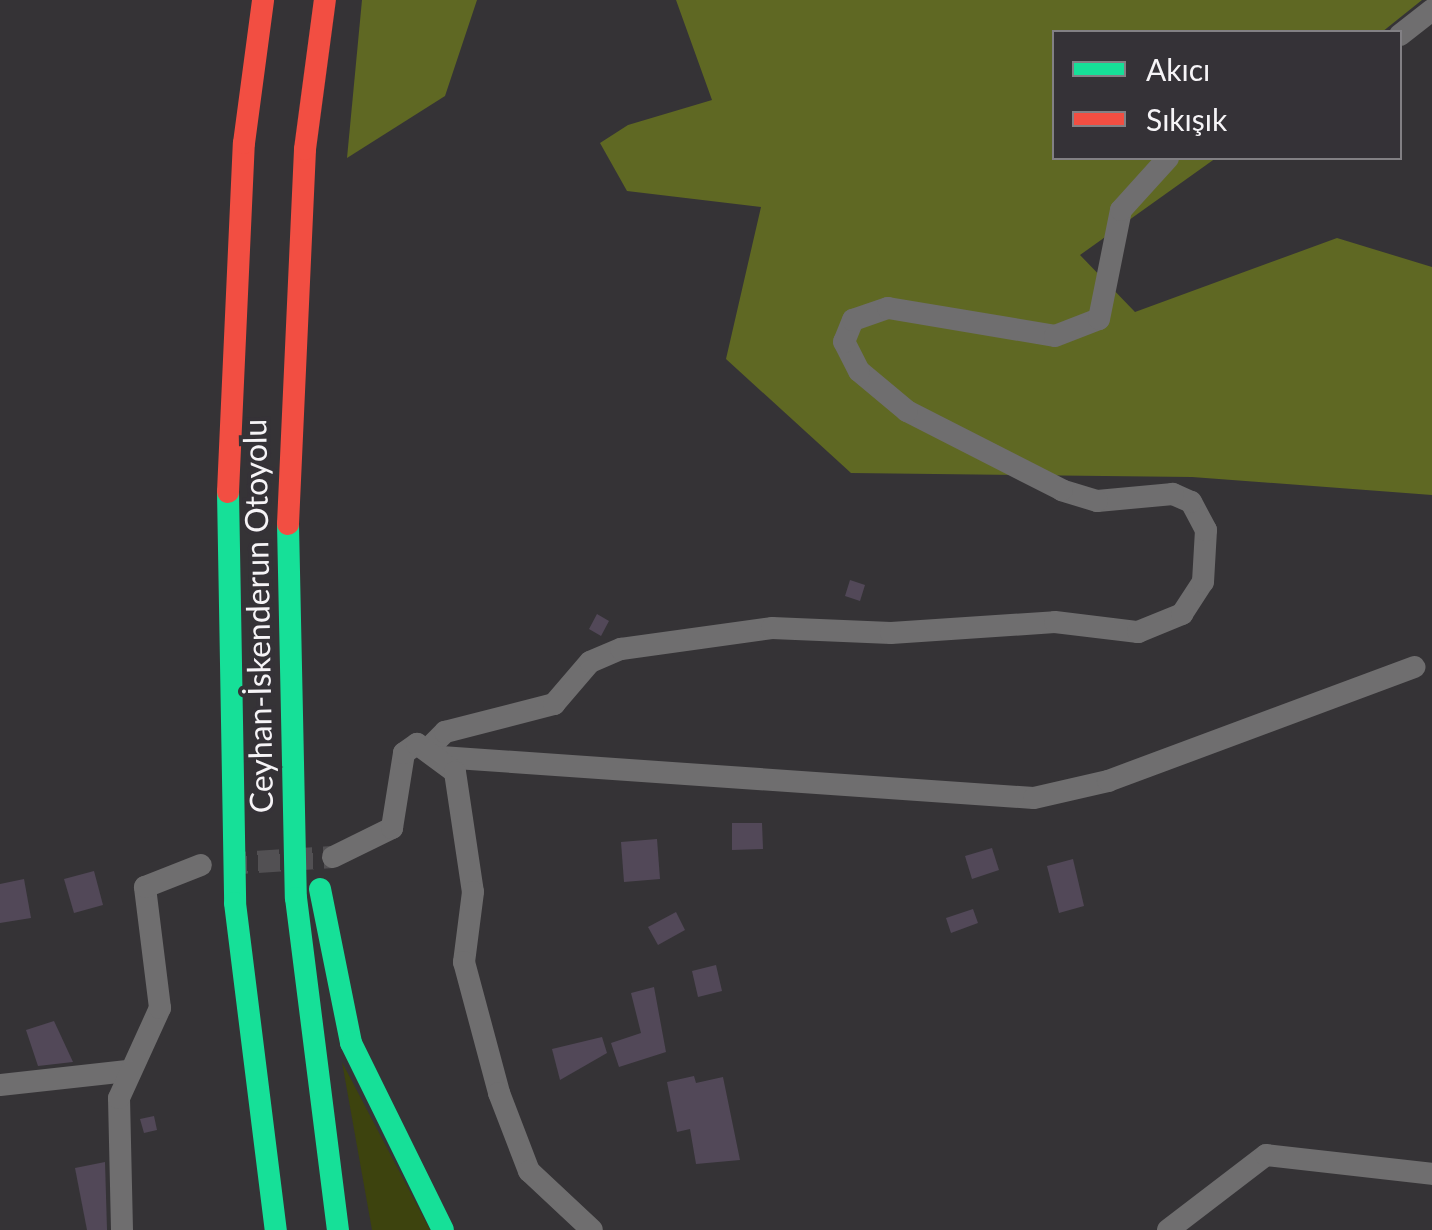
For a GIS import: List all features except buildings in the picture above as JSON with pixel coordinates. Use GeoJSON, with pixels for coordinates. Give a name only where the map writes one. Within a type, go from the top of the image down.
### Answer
{"type":"FeatureCollection","features":[{"type":"Feature","properties":{"kind":"highway","name":"Ceyhan-İskenderun Otoyolu"},"geometry":{"type":"LineString","coordinates":[[263,0],[244,143],[223,594],[235,903],[276,1230]]}},
{"type":"Feature","properties":{"kind":"highway","name":"Ceyhan-İskenderun Otoyolu"},"geometry":{"type":"LineString","coordinates":[[325,0],[287,418],[296,898],[338,1230]]}},
{"type":"Feature","properties":{"kind":"highway"},"geometry":{"type":"LineString","coordinates":[[287,418],[304,730],[332,958],[373,1098],[443,1230]]}},
{"type":"Feature","properties":{"kind":"street"},"geometry":{"type":"LineString","coordinates":[[1402,33],[1432,10]]}},
{"type":"Feature","properties":{"kind":"street"},"geometry":{"type":"LineString","coordinates":[[436,751],[445,732],[554,704],[590,662],[621,648],[772,628],[891,633],[1055,622],[1138,632],[1182,614],[1204,582],[1206,530],[1191,502],[1173,494],[1097,500],[1062,490],[907,411],[859,371],[844,342],[854,320],[888,308],[1055,336],[1099,319],[1121,210],[1166,160]]}},
{"type":"Feature","properties":{"kind":"street"},"geometry":{"type":"LineString","coordinates":[[333,857],[392,828],[404,753],[436,751],[1034,798],[1108,781],[1414,668]]}},
{"type":"Feature","properties":{"kind":"street"},"geometry":{"type":"LineString","coordinates":[[436,751],[468,814],[473,892],[464,962],[499,1093],[529,1171],[592,1230]]}},
{"type":"Feature","properties":{"kind":"street"},"geometry":{"type":"LineString","coordinates":[[122,1230],[127,1071],[160,1008],[145,887],[201,865]]}},
{"type":"Feature","properties":{"kind":"street"},"geometry":{"type":"LineString","coordinates":[[0,1085],[127,1071]]}},
{"type":"Feature","properties":{"kind":"street"},"geometry":{"type":"LineString","coordinates":[[1168,1230],[1266,1155],[1432,1174]]}},
{"type":"Feature","properties":{"kind":"green space"},"geometry":{"type":"Polygon","coordinates":[[[362,0],[477,0],[445,96],[347,158],[362,0]]]}},
{"type":"Feature","properties":{"kind":"green space"},"geometry":{"type":"Polygon","coordinates":[[[676,0],[1422,0],[1384,30],[1052,30],[1052,160],[1213,160],[1080,255],[1135,312],[1337,238],[1432,267],[1432,495],[1192,477],[851,473],[726,359],[761,207],[627,191],[600,143],[628,125],[712,100],[676,0]]]}},
{"type":"Feature","properties":{"kind":"green space"},"geometry":{"type":"Polygon","coordinates":[[[342,1062],[430,1230],[372,1230],[342,1062]]]}},
{"type":"Feature","properties":{"kind":"tunnel"},"geometry":{"type":"LineString","coordinates":[[225,864],[333,857]]}},
{"type":"Feature","properties":{"kind":"traffic: fast"},"geometry":{"type":"LineString","coordinates":[[228,492],[235,903],[276,1230]]}},
{"type":"Feature","properties":{"kind":"traffic: fast"},"geometry":{"type":"LineString","coordinates":[[288,524],[296,898],[338,1230]]}},
{"type":"Feature","properties":{"kind":"traffic: fast"},"geometry":{"type":"LineString","coordinates":[[320,889],[351,1043],[443,1230]]}},
{"type":"Feature","properties":{"kind":"traffic: jam"},"geometry":{"type":"LineString","coordinates":[[228,492],[244,143],[263,0]]}},
{"type":"Feature","properties":{"kind":"traffic: jam"},"geometry":{"type":"LineString","coordinates":[[288,524],[305,149],[325,0]]}}]}
